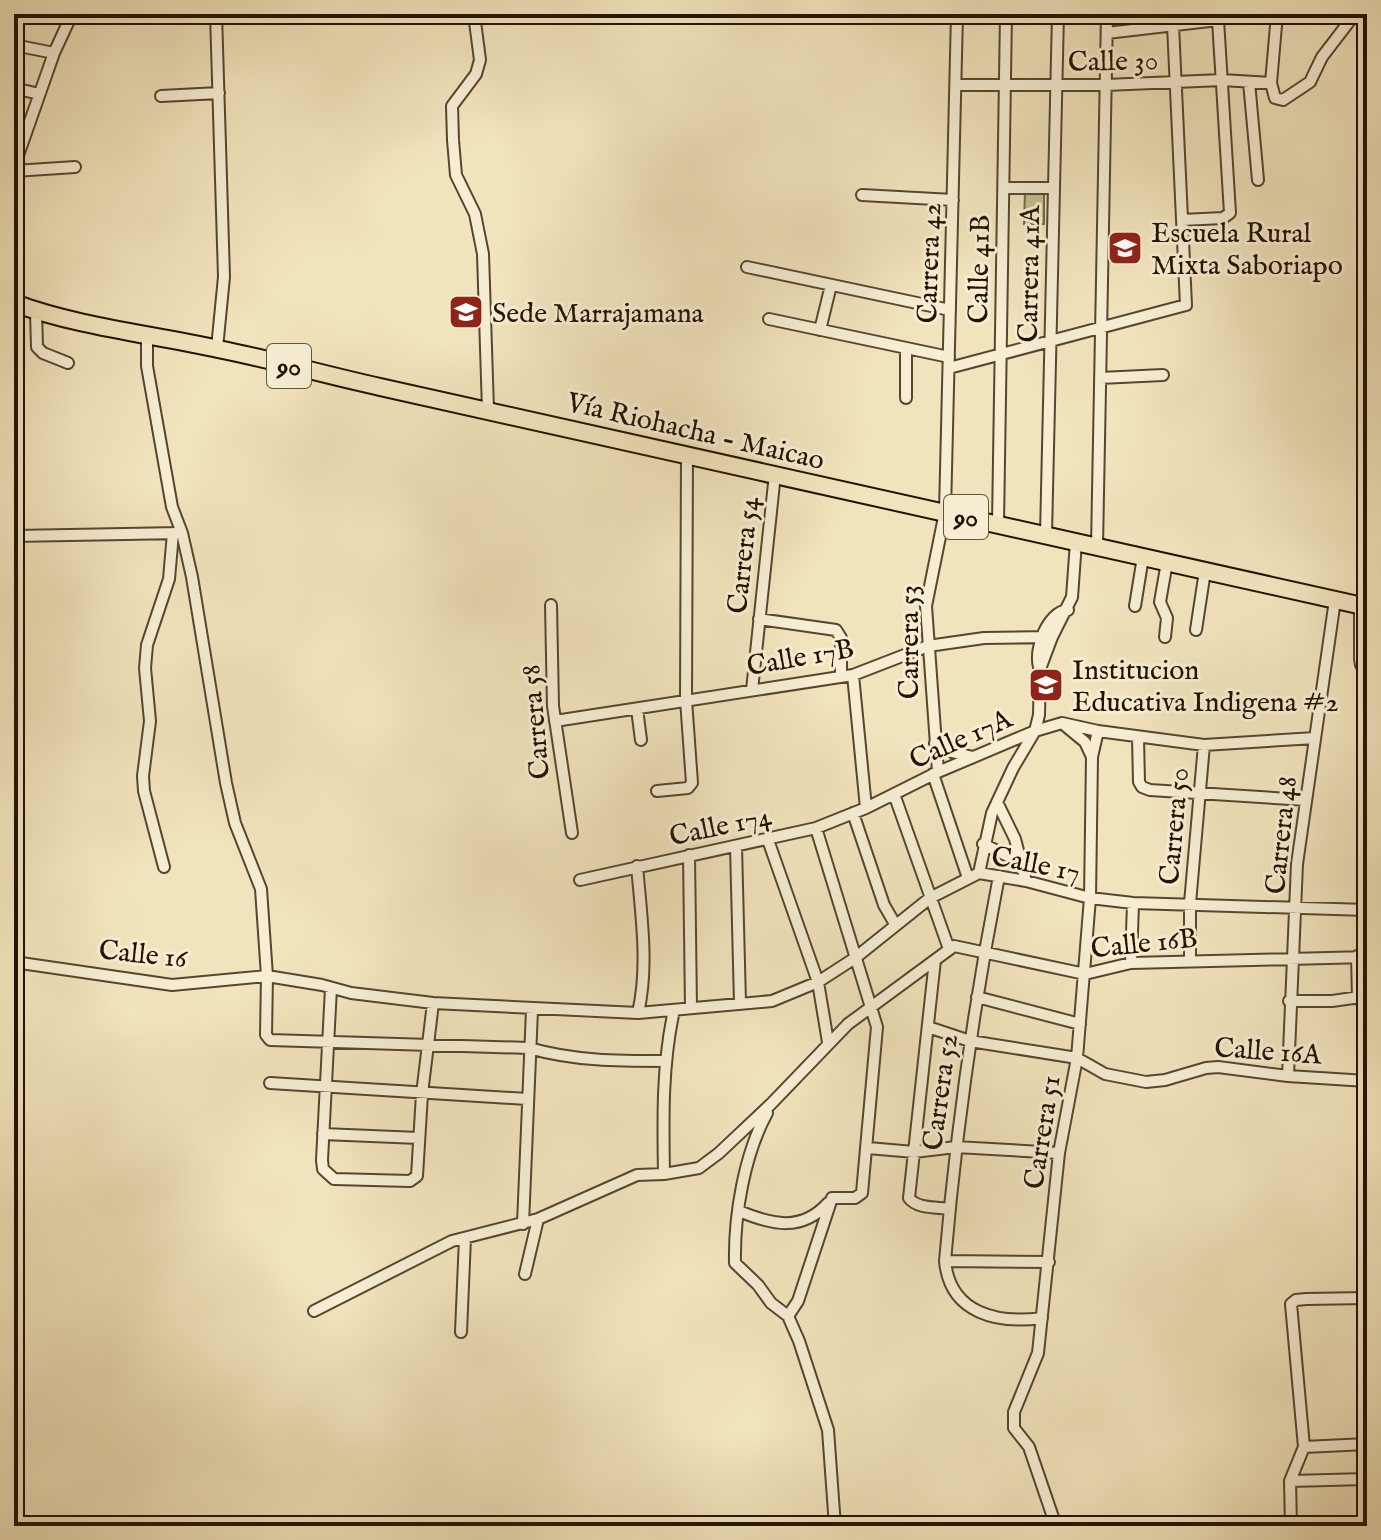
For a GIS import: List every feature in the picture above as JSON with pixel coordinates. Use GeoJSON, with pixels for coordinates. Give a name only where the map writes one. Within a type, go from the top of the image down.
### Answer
{"type":"FeatureCollection","features":[{"type":"Feature","properties":{"kind":"highway","name":"Vía Riohacha - Maicao"},"geometry":{"type":"LineString","coordinates":[[14,303],[36,311],[147,336],[217,348],[1364,607]]}},
{"type":"Feature","properties":{"kind":"street"},"geometry":{"type":"LineString","coordinates":[[55,14],[71,16],[18,138],[14,169],[75,167]]}},
{"type":"Feature","properties":{"kind":"street"},"geometry":{"type":"LineString","coordinates":[[216,14],[224,277],[217,348]]}},
{"type":"Feature","properties":{"kind":"street"},"geometry":{"type":"LineString","coordinates":[[474,14],[480,60],[476,74],[452,106],[453,140],[456,175],[475,214],[483,254],[488,410]]}},
{"type":"Feature","properties":{"kind":"street","name":"Carrera 42"},"geometry":{"type":"LineString","coordinates":[[945,512],[957,14]]}},
{"type":"Feature","properties":{"kind":"street","name":"Calle 41B"},"geometry":{"type":"LineString","coordinates":[[998,524],[1006,14]]}},
{"type":"Feature","properties":{"kind":"street","name":"Carrera 41A"},"geometry":{"type":"LineString","coordinates":[[1046,535],[1058,14]]}},
{"type":"Feature","properties":{"kind":"street"},"geometry":{"type":"LineString","coordinates":[[1097,547],[1107,14]]}},
{"type":"Feature","properties":{"kind":"street"},"geometry":{"type":"LineString","coordinates":[[1271,83],[1277,14]]}},
{"type":"Feature","properties":{"kind":"street","name":"Calle 30"},"geometry":{"type":"LineString","coordinates":[[956,85],[1106,85],[1222,80],[1271,83],[1275,98],[1283,100],[1310,82],[1322,57],[1355,14]]}},
{"type":"Feature","properties":{"kind":"street"},"geometry":{"type":"LineString","coordinates":[[1107,33],[1218,20],[1230,213],[1223,218],[1182,220]]}},
{"type":"Feature","properties":{"kind":"street"},"geometry":{"type":"LineString","coordinates":[[769,319],[906,348],[949,363],[1000,354],[1186,305],[1173,25]]}},
{"type":"Feature","properties":{"kind":"street"},"geometry":{"type":"LineString","coordinates":[[14,45],[54,53]]}},
{"type":"Feature","properties":{"kind":"street"},"geometry":{"type":"LineString","coordinates":[[1249,82],[1258,180]]}},
{"type":"Feature","properties":{"kind":"street"},"geometry":{"type":"LineString","coordinates":[[14,88],[39,94]]}},
{"type":"Feature","properties":{"kind":"street"},"geometry":{"type":"LineString","coordinates":[[161,96],[219,93]]}},
{"type":"Feature","properties":{"kind":"street"},"geometry":{"type":"LineString","coordinates":[[1004,188],[1054,188]]}},
{"type":"Feature","properties":{"kind":"street"},"geometry":{"type":"LineString","coordinates":[[862,195],[953,200]]}},
{"type":"Feature","properties":{"kind":"street"},"geometry":{"type":"LineString","coordinates":[[747,267],[950,310]]}},
{"type":"Feature","properties":{"kind":"street"},"geometry":{"type":"LineString","coordinates":[[820,330],[831,285]]}},
{"type":"Feature","properties":{"kind":"street"},"geometry":{"type":"LineString","coordinates":[[36,311],[37,347],[43,353],[68,363]]}},
{"type":"Feature","properties":{"kind":"street"},"geometry":{"type":"LineString","coordinates":[[147,336],[150,382],[172,507],[192,577],[226,783],[235,823],[261,889],[267,976],[266,1035],[270,1040],[529,1048],[561,1057],[589,1060],[665,1061]]}},
{"type":"Feature","properties":{"kind":"street"},"geometry":{"type":"LineString","coordinates":[[906,348],[906,398]]}},
{"type":"Feature","properties":{"kind":"street"},"geometry":{"type":"LineString","coordinates":[[1100,378],[1163,375]]}},
{"type":"Feature","properties":{"kind":"street"},"geometry":{"type":"LineString","coordinates":[[657,791],[688,788],[692,783],[686,700],[687,454]]}},
{"type":"Feature","properties":{"kind":"street","name":"Carrera 54"},"geometry":{"type":"LineString","coordinates":[[752,690],[775,474]]}},
{"type":"Feature","properties":{"kind":"street","name":"Carrera 53"},"geometry":{"type":"LineString","coordinates":[[945,512],[932,564],[926,606],[935,773],[973,876]]}},
{"type":"Feature","properties":{"kind":"street"},"geometry":{"type":"LineString","coordinates":[[14,536],[178,533]]}},
{"type":"Feature","properties":{"kind":"street"},"geometry":{"type":"LineString","coordinates":[[164,867],[144,791],[150,721],[145,668],[147,645],[169,579],[178,533]]}},
{"type":"Feature","properties":{"kind":"street"},"geometry":{"type":"LineString","coordinates":[[973,876],[997,802],[1035,731],[1039,715],[1040,669],[1037,651],[1047,637],[1055,615],[1068,610],[1074,589],[1076,542]]}},
{"type":"Feature","properties":{"kind":"street"},"geometry":{"type":"LineString","coordinates":[[1135,606],[1143,557]]}},
{"type":"Feature","properties":{"kind":"street"},"geometry":{"type":"LineString","coordinates":[[1165,637],[1167,622],[1160,602],[1167,562]]}},
{"type":"Feature","properties":{"kind":"street"},"geometry":{"type":"LineString","coordinates":[[1196,630],[1205,571]]}},
{"type":"Feature","properties":{"kind":"street","name":"Carrera 48"},"geometry":{"type":"LineString","coordinates":[[1288,1076],[1297,864],[1335,600]]}},
{"type":"Feature","properties":{"kind":"street","name":"Carrera 58"},"geometry":{"type":"LineString","coordinates":[[551,605],[555,721],[572,833]]}},
{"type":"Feature","properties":{"kind":"street"},"geometry":{"type":"LineString","coordinates":[[1364,607],[1360,659],[1361,665],[1367,668]]}},
{"type":"Feature","properties":{"kind":"street"},"geometry":{"type":"LineString","coordinates":[[759,619],[836,630],[841,638],[841,676]]}},
{"type":"Feature","properties":{"kind":"street","name":"Calle 17B"},"geometry":{"type":"LineString","coordinates":[[555,721],[853,675],[928,646],[984,638],[1047,637]]}},
{"type":"Feature","properties":{"kind":"street","name":"Carrera 53"},"geometry":{"type":"LineString","coordinates":[[853,675],[866,808]]}},
{"type":"Feature","properties":{"kind":"street"},"geometry":{"type":"LineString","coordinates":[[637,709],[641,740]]}},
{"type":"Feature","properties":{"kind":"street"},"geometry":{"type":"LineString","coordinates":[[1062,723],[1085,742],[1092,757]]}},
{"type":"Feature","properties":{"kind":"street","name":"Calle 17A"},"geometry":{"type":"LineString","coordinates":[[866,808],[935,773],[1035,731],[1062,723],[1204,745],[1315,738]]}},
{"type":"Feature","properties":{"kind":"street","name":"Carrera 51"},"geometry":{"type":"LineString","coordinates":[[1056,1526],[1029,1447],[1014,1428],[1013,1421],[1036,1363],[1059,1153],[1077,1058],[1090,898],[1092,757],[1098,731]]}},
{"type":"Feature","properties":{"kind":"street"},"geometry":{"type":"LineString","coordinates":[[1138,737],[1139,782],[1142,787],[1306,800]]}},
{"type":"Feature","properties":{"kind":"street"},"geometry":{"type":"LineString","coordinates":[[935,743],[973,757]]}},
{"type":"Feature","properties":{"kind":"street","name":"Carrera 50"},"geometry":{"type":"LineString","coordinates":[[1190,960],[1190,903],[1204,745]]}},
{"type":"Feature","properties":{"kind":"street"},"geometry":{"type":"LineString","coordinates":[[997,747],[1013,768]]}},
{"type":"Feature","properties":{"kind":"street"},"geometry":{"type":"LineString","coordinates":[[314,1311],[452,1241],[538,1219],[637,1175],[699,1168],[771,1104],[828,1042],[952,947],[930,898],[894,794]]}},
{"type":"Feature","properties":{"kind":"street"},"geometry":{"type":"LineString","coordinates":[[997,802],[1009,825],[1026,881]]}},
{"type":"Feature","properties":{"kind":"street","name":"Calle 174"},"geometry":{"type":"LineString","coordinates":[[580,880],[816,828],[866,808]]}},
{"type":"Feature","properties":{"kind":"street"},"geometry":{"type":"LineString","coordinates":[[853,813],[884,905],[895,924]]}},
{"type":"Feature","properties":{"kind":"street"},"geometry":{"type":"LineString","coordinates":[[739,1211],[769,1221],[806,1221],[832,1198],[855,1198],[862,1193],[877,1027],[816,828]]}},
{"type":"Feature","properties":{"kind":"street"},"geometry":{"type":"LineString","coordinates":[[768,840],[818,982],[828,1042]]}},
{"type":"Feature","properties":{"kind":"street"},"geometry":{"type":"LineString","coordinates":[[983,844],[1022,863]]}},
{"type":"Feature","properties":{"kind":"street"},"geometry":{"type":"LineString","coordinates":[[736,847],[740,1003]]}},
{"type":"Feature","properties":{"kind":"street"},"geometry":{"type":"LineString","coordinates":[[689,855],[691,1008]]}},
{"type":"Feature","properties":{"kind":"street"},"geometry":{"type":"LineString","coordinates":[[637,866],[643,943],[642,995],[638,1013]]}},
{"type":"Feature","properties":{"kind":"street","name":"Calle 17"},"geometry":{"type":"LineString","coordinates":[[433,1003],[638,1013],[772,1001],[818,982],[855,958],[930,898],[973,876],[999,876],[1090,898],[1133,903],[1367,910]]}},
{"type":"Feature","properties":{"kind":"street","name":"Carrera 52"},"geometry":{"type":"LineString","coordinates":[[999,876],[970,1041],[945,1261],[951,1289],[970,1308],[994,1317],[1022,1321],[1042,1318]]}},
{"type":"Feature","properties":{"kind":"street"},"geometry":{"type":"LineString","coordinates":[[1131,963],[1133,903]]}},
{"type":"Feature","properties":{"kind":"street","name":"Calle 16B"},"geometry":{"type":"LineString","coordinates":[[952,947],[1085,974],[1131,963],[1362,957]]}},
{"type":"Feature","properties":{"kind":"street"},"geometry":{"type":"LineString","coordinates":[[1289,1001],[1363,998],[1362,957]]}},
{"type":"Feature","properties":{"kind":"street"},"geometry":{"type":"LineString","coordinates":[[935,960],[909,1198],[919,1205],[950,1209]]}},
{"type":"Feature","properties":{"kind":"street","name":"Calle 16"},"geometry":{"type":"LineString","coordinates":[[14,962],[172,985],[267,976],[351,993],[433,1003]]}},
{"type":"Feature","properties":{"kind":"street"},"geometry":{"type":"LineString","coordinates":[[331,988],[323,1169],[334,1179],[414,1180],[417,1176],[422,1094],[433,1003]]}},
{"type":"Feature","properties":{"kind":"street"},"geometry":{"type":"LineString","coordinates":[[977,997],[1080,1024]]}},
{"type":"Feature","properties":{"kind":"street"},"geometry":{"type":"LineString","coordinates":[[523,1224],[532,1010]]}},
{"type":"Feature","properties":{"kind":"street"},"geometry":{"type":"LineString","coordinates":[[664,1174],[662,1091],[674,1010]]}},
{"type":"Feature","properties":{"kind":"street"},"geometry":{"type":"LineString","coordinates":[[928,1027],[970,1041],[1077,1058]]}},
{"type":"Feature","properties":{"kind":"street","name":"Calle 16A"},"geometry":{"type":"LineString","coordinates":[[1077,1058],[1105,1074],[1146,1082],[1218,1067],[1288,1076],[1367,1081]]}},
{"type":"Feature","properties":{"kind":"street"},"geometry":{"type":"LineString","coordinates":[[270,1083],[527,1099]]}},
{"type":"Feature","properties":{"kind":"street"},"geometry":{"type":"LineString","coordinates":[[771,1104],[748,1157],[734,1235],[735,1263],[771,1303],[788,1316],[828,1430],[835,1526]]}},
{"type":"Feature","properties":{"kind":"street"},"geometry":{"type":"LineString","coordinates":[[323,1134],[419,1138]]}},
{"type":"Feature","properties":{"kind":"street"},"geometry":{"type":"LineString","coordinates":[[868,1148],[914,1152],[956,1147],[1059,1153]]}},
{"type":"Feature","properties":{"kind":"street"},"geometry":{"type":"LineString","coordinates":[[788,1316],[798,1301],[832,1198]]}},
{"type":"Feature","properties":{"kind":"street"},"geometry":{"type":"LineString","coordinates":[[525,1274],[538,1219]]}},
{"type":"Feature","properties":{"kind":"street"},"geometry":{"type":"LineString","coordinates":[[461,1332],[465,1238]]}},
{"type":"Feature","properties":{"kind":"street"},"geometry":{"type":"LineString","coordinates":[[945,1261],[1049,1262]]}},
{"type":"Feature","properties":{"kind":"street"},"geometry":{"type":"LineString","coordinates":[[1291,1526],[1290,1481],[1304,1447],[1291,1304],[1306,1299],[1367,1298]]}},
{"type":"Feature","properties":{"kind":"street"},"geometry":{"type":"LineString","coordinates":[[1304,1447],[1367,1444]]}},
{"type":"Feature","properties":{"kind":"street"},"geometry":{"type":"LineString","coordinates":[[1290,1481],[1367,1479]]}},
{"type":"Feature","properties":{"kind":"street"},"geometry":{"type":"LineString","coordinates":[[1303,1526],[1367,1524]]}},
{"type":"Feature","properties":{"kind":"shaded area"},"geometry":{"type":"Polygon","coordinates":[[[1025,192],[1044,192],[1044,224],[1024,224],[1025,192]]]}},
{"type":"Feature","properties":{"kind":"place","name":"Escuela Rural Mixta Saboriapo"},"geometry":{"type":"Point","coordinates":[1125,248]}},
{"type":"Feature","properties":{"kind":"place","name":"Sede Marrajamana"},"geometry":{"type":"Point","coordinates":[466,312]}},
{"type":"Feature","properties":{"kind":"place","name":"Institucion Educativa Indigena #2"},"geometry":{"type":"Point","coordinates":[1046,685]}}]}
